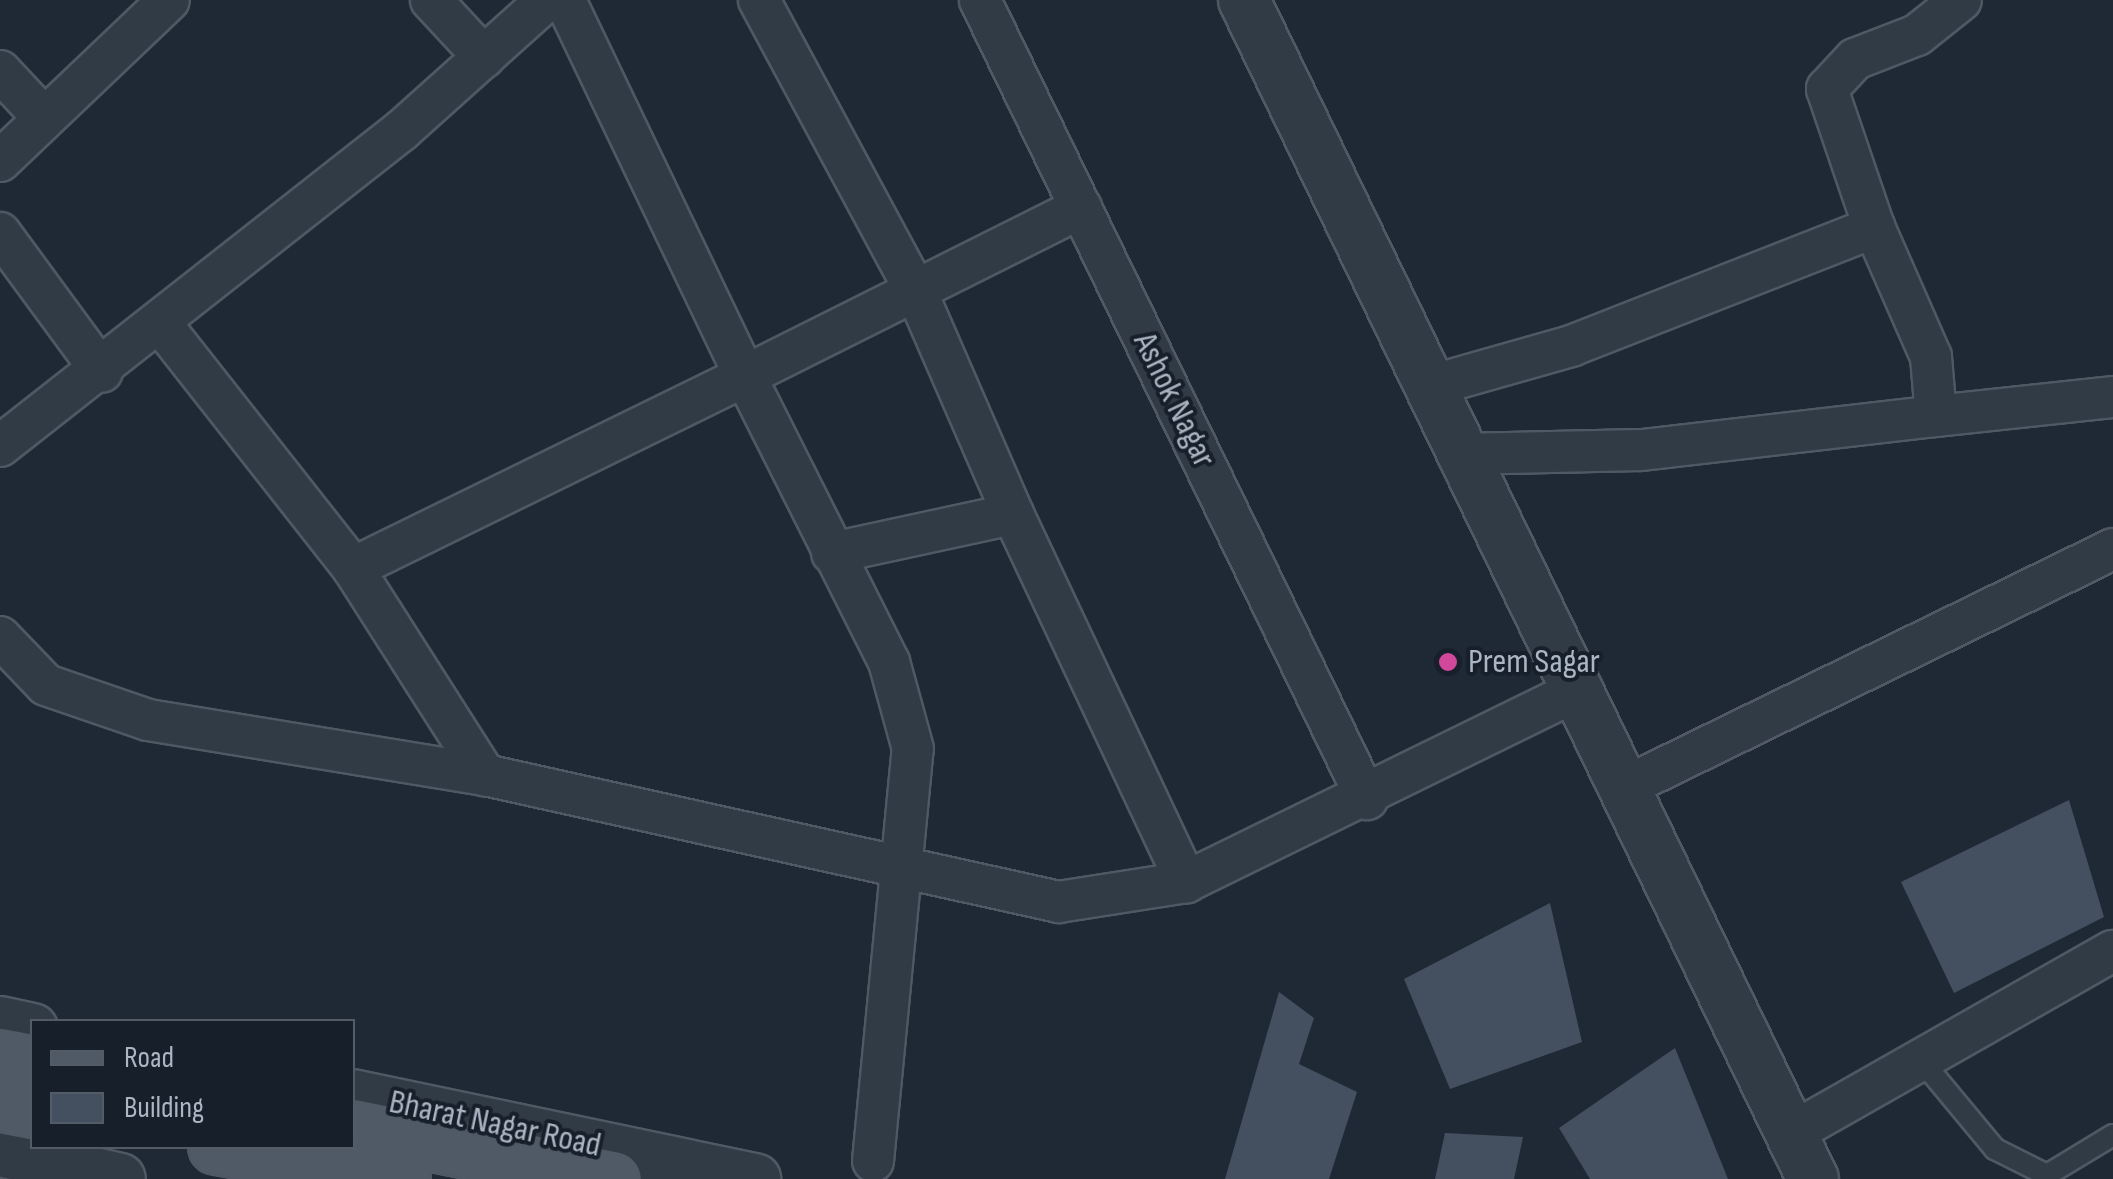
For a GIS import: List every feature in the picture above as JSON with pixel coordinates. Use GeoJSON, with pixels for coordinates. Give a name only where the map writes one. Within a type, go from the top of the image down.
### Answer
{"type":"FeatureCollection","features":[{"type":"Feature","properties":{"kind":"main road"},"geometry":{"type":"LineString","coordinates":[[0,1056],[30,1062]]}},
{"type":"Feature","properties":{"kind":"main road"},"geometry":{"type":"LineString","coordinates":[[0,1105],[30,1112]]}},
{"type":"Feature","properties":{"kind":"main road"},"geometry":{"type":"LineString","coordinates":[[355,1128],[613,1179]]}},
{"type":"Feature","properties":{"kind":"main road"},"geometry":{"type":"LineString","coordinates":[[233,1149],[402,1179]]}},
{"type":"Feature","properties":{"kind":"street"},"geometry":{"type":"LineString","coordinates":[[0,161],[169,0]]}},
{"type":"Feature","properties":{"kind":"street"},"geometry":{"type":"LineString","coordinates":[[431,0],[484,57]]}},
{"type":"Feature","properties":{"kind":"street"},"geometry":{"type":"LineString","coordinates":[[0,446],[161,324],[484,57],[547,0]]}},
{"type":"Feature","properties":{"kind":"street"},"geometry":{"type":"LineString","coordinates":[[565,0],[745,376],[888,662],[910,735],[907,868],[873,1162]]}},
{"type":"Feature","properties":{"kind":"street"},"geometry":{"type":"LineString","coordinates":[[758,0],[916,291],[1013,514],[1186,882]]}},
{"type":"Feature","properties":{"kind":"street","name":"Ashok Nagar"},"geometry":{"type":"LineString","coordinates":[[980,0],[1367,799]]}},
{"type":"Feature","properties":{"kind":"street"},"geometry":{"type":"LineString","coordinates":[[1244,0],[1813,1179]]}},
{"type":"Feature","properties":{"kind":"street"},"geometry":{"type":"LineString","coordinates":[[1936,416],[1931,357],[1874,227],[1827,89],[1855,59],[1917,35],[1961,0]]}},
{"type":"Feature","properties":{"kind":"street"},"geometry":{"type":"LineString","coordinates":[[0,72],[43,117]]}},
{"type":"Feature","properties":{"kind":"street"},"geometry":{"type":"LineString","coordinates":[[353,568],[1081,208]]}},
{"type":"Feature","properties":{"kind":"street"},"geometry":{"type":"LineString","coordinates":[[1430,386],[1572,346],[1874,227]]}},
{"type":"Feature","properties":{"kind":"street"},"geometry":{"type":"LineString","coordinates":[[0,232],[102,372]]}},
{"type":"Feature","properties":{"kind":"street"},"geometry":{"type":"LineString","coordinates":[[161,324],[353,568],[484,775]]}},
{"type":"Feature","properties":{"kind":"street"},"geometry":{"type":"LineString","coordinates":[[1463,454],[1640,450],[2113,397]]}},
{"type":"Feature","properties":{"kind":"street"},"geometry":{"type":"LineString","coordinates":[[832,553],[1013,514]]}},
{"type":"Feature","properties":{"kind":"street"},"geometry":{"type":"LineString","coordinates":[[1624,788],[2113,550]]}},
{"type":"Feature","properties":{"kind":"street"},"geometry":{"type":"LineString","coordinates":[[0,637],[56,691],[148,720],[484,775],[1059,902],[1186,882],[1367,799],[1576,691]]}},
{"type":"Feature","properties":{"kind":"street"},"geometry":{"type":"LineString","coordinates":[[1792,1133],[2113,951]]}},
{"type":"Feature","properties":{"kind":"street"},"geometry":{"type":"LineString","coordinates":[[0,1022],[30,1029]]}},
{"type":"Feature","properties":{"kind":"street","name":"Bharat Nagar Road"},"geometry":{"type":"LineString","coordinates":[[355,1096],[755,1179]]}},
{"type":"Feature","properties":{"kind":"street"},"geometry":{"type":"LineString","coordinates":[[0,1151],[120,1179]]}},
{"type":"Feature","properties":{"kind":"lane"},"geometry":{"type":"LineString","coordinates":[[1921,1060],[1995,1148],[2047,1175],[2113,1135]]}},
{"type":"Feature","properties":{"kind":"building"},"geometry":{"type":"Polygon","coordinates":[[[2069,800],[2104,917],[1954,993],[1901,882],[2069,800]]]}},
{"type":"Feature","properties":{"kind":"building"},"geometry":{"type":"Polygon","coordinates":[[[1550,903],[1582,1042],[1450,1089],[1404,979],[1550,903]]]}},
{"type":"Feature","properties":{"kind":"building"},"geometry":{"type":"Polygon","coordinates":[[[1279,992],[1314,1018],[1299,1064],[1357,1092],[1329,1179],[1225,1179],[1279,992]]]}},
{"type":"Feature","properties":{"kind":"building"},"geometry":{"type":"Polygon","coordinates":[[[1675,1048],[1728,1179],[1590,1179],[1559,1128],[1675,1048]]]}},
{"type":"Feature","properties":{"kind":"building"},"geometry":{"type":"Polygon","coordinates":[[[1445,1133],[1523,1137],[1514,1179],[1435,1179],[1445,1133]]]}},
{"type":"Feature","properties":{"kind":"place","name":"Prem Sagar"},"geometry":{"type":"Point","coordinates":[1448,662]}}]}
